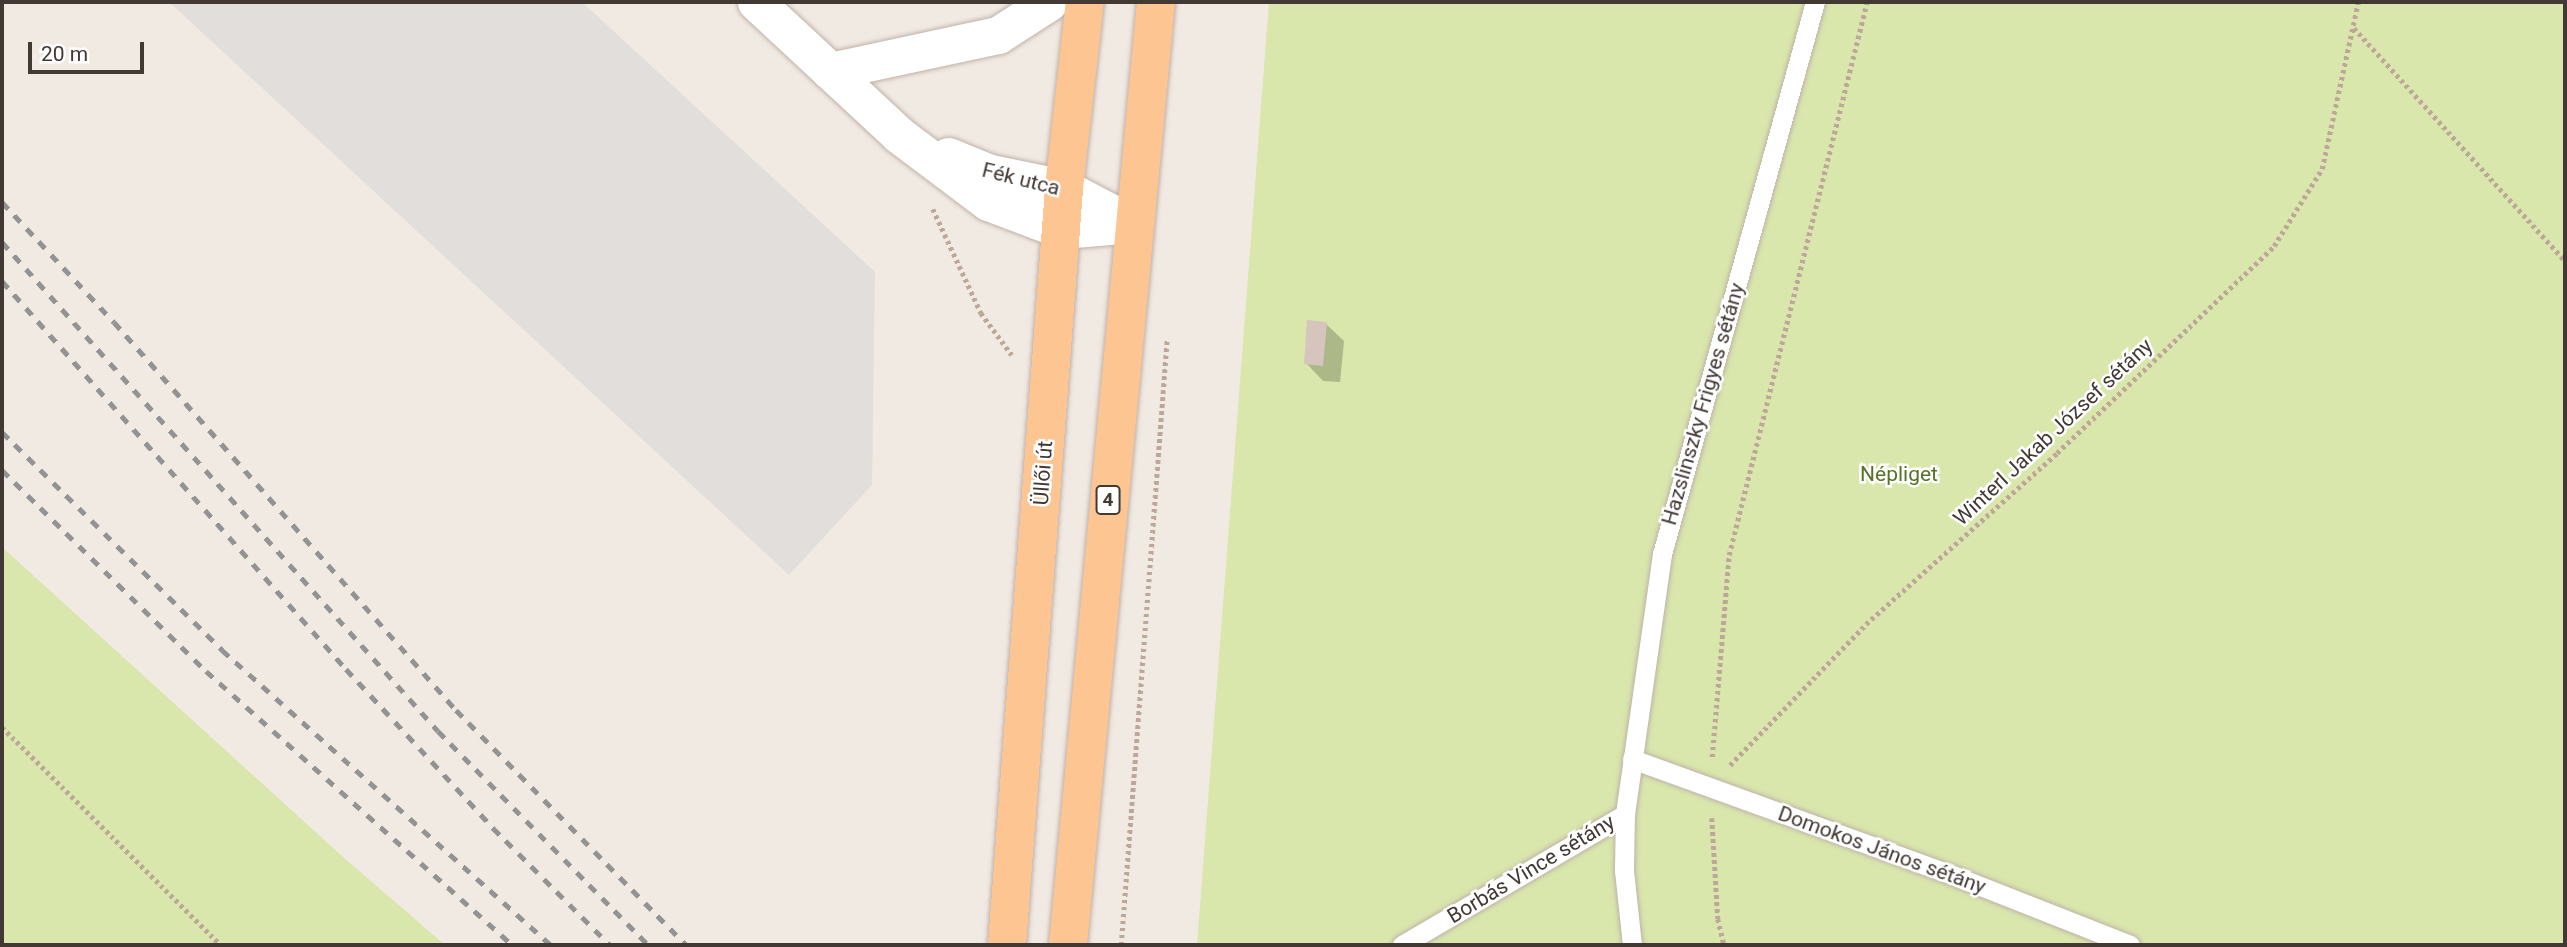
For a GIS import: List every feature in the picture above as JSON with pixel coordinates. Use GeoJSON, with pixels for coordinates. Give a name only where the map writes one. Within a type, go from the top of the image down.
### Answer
{"type":"FeatureCollection","features":[{"type":"Feature","properties":{"kind":"main road","name":"Üllői út"},"geometry":{"type":"LineString","coordinates":[[1007,945],[1065,188],[1085,2]]}},
{"type":"Feature","properties":{"kind":"main road","name":"4"},"geometry":{"type":"LineString","coordinates":[[1068,945],[1148,54],[1156,2]]}},
{"type":"Feature","properties":{"kind":"street","name":"Fék utca"},"geometry":{"type":"LineString","coordinates":[[756,2],[899,135],[988,202],[1062,230],[1133,224]]}},
{"type":"Feature","properties":{"kind":"street"},"geometry":{"type":"LineString","coordinates":[[830,71],[998,35],[1049,2]]}},
{"type":"Feature","properties":{"kind":"street","name":"Fék utca"},"geometry":{"type":"LineString","coordinates":[[899,135],[990,173],[1065,188],[1133,224]]}},
{"type":"Feature","properties":{"kind":"lane","name":"Hazslinszky Frigyes sétány"},"geometry":{"type":"LineString","coordinates":[[1632,945],[1624,870],[1625,814],[1661,554],[1815,2]]}},
{"type":"Feature","properties":{"kind":"lane","name":"Domokos János sétány"},"geometry":{"type":"LineString","coordinates":[[1632,759],[2130,945]]}},
{"type":"Feature","properties":{"kind":"lane","name":"Borbás Vince sétány"},"geometry":{"type":"LineString","coordinates":[[1402,945],[1625,814]]}},
{"type":"Feature","properties":{"kind":"path"},"geometry":{"type":"LineString","coordinates":[[1724,945],[1718,919],[1710,786],[1729,555],[1867,2]]}},
{"type":"Feature","properties":{"kind":"path","name":"Winterl Jakab József sétány"},"geometry":{"type":"LineString","coordinates":[[1710,786],[1866,624],[2274,246],[2322,169],[2348,59],[2358,2]]}},
{"type":"Feature","properties":{"kind":"path"},"geometry":{"type":"LineString","coordinates":[[2354,28],[2565,261]]}},
{"type":"Feature","properties":{"kind":"path"},"geometry":{"type":"LineString","coordinates":[[928,199],[981,313]]}},
{"type":"Feature","properties":{"kind":"path"},"geometry":{"type":"LineString","coordinates":[[1121,945],[1167,337]]}},
{"type":"Feature","properties":{"kind":"path"},"geometry":{"type":"LineString","coordinates":[[2,727],[221,945]]}},
{"type":"Feature","properties":{"kind":"green space","name":"Népliget"},"geometry":{"type":"Polygon","coordinates":[[[1269,2],[2565,2],[2565,945],[1197,945],[1269,2]]]}},
{"type":"Feature","properties":{"kind":"green space"},"geometry":{"type":"Polygon","coordinates":[[[2,547],[343,857],[445,945],[2,945],[2,547]]]}},
{"type":"Feature","properties":{"kind":"shaded area"},"geometry":{"type":"Polygon","coordinates":[[[169,2],[582,2],[875,272],[872,485],[789,575],[169,2]]]}},
{"type":"Feature","properties":{"kind":"building"},"geometry":{"type":"Polygon","coordinates":[[[1307,320],[1327,322],[1323,366],[1304,364],[1307,320]]]}},
{"type":"Feature","properties":{"kind":"railway"},"geometry":{"type":"LineString","coordinates":[[2,202],[114,322],[456,710],[686,945]]}},
{"type":"Feature","properties":{"kind":"railway"},"geometry":{"type":"LineString","coordinates":[[2,242],[438,731],[648,945]]}},
{"type":"Feature","properties":{"kind":"railway"},"geometry":{"type":"LineString","coordinates":[[2,281],[346,669],[493,828],[610,945]]}},
{"type":"Feature","properties":{"kind":"railway"},"geometry":{"type":"LineString","coordinates":[[2,432],[222,650],[551,945]]}},
{"type":"Feature","properties":{"kind":"railway"},"geometry":{"type":"LineString","coordinates":[[2,470],[206,671],[512,945]]}}]}
